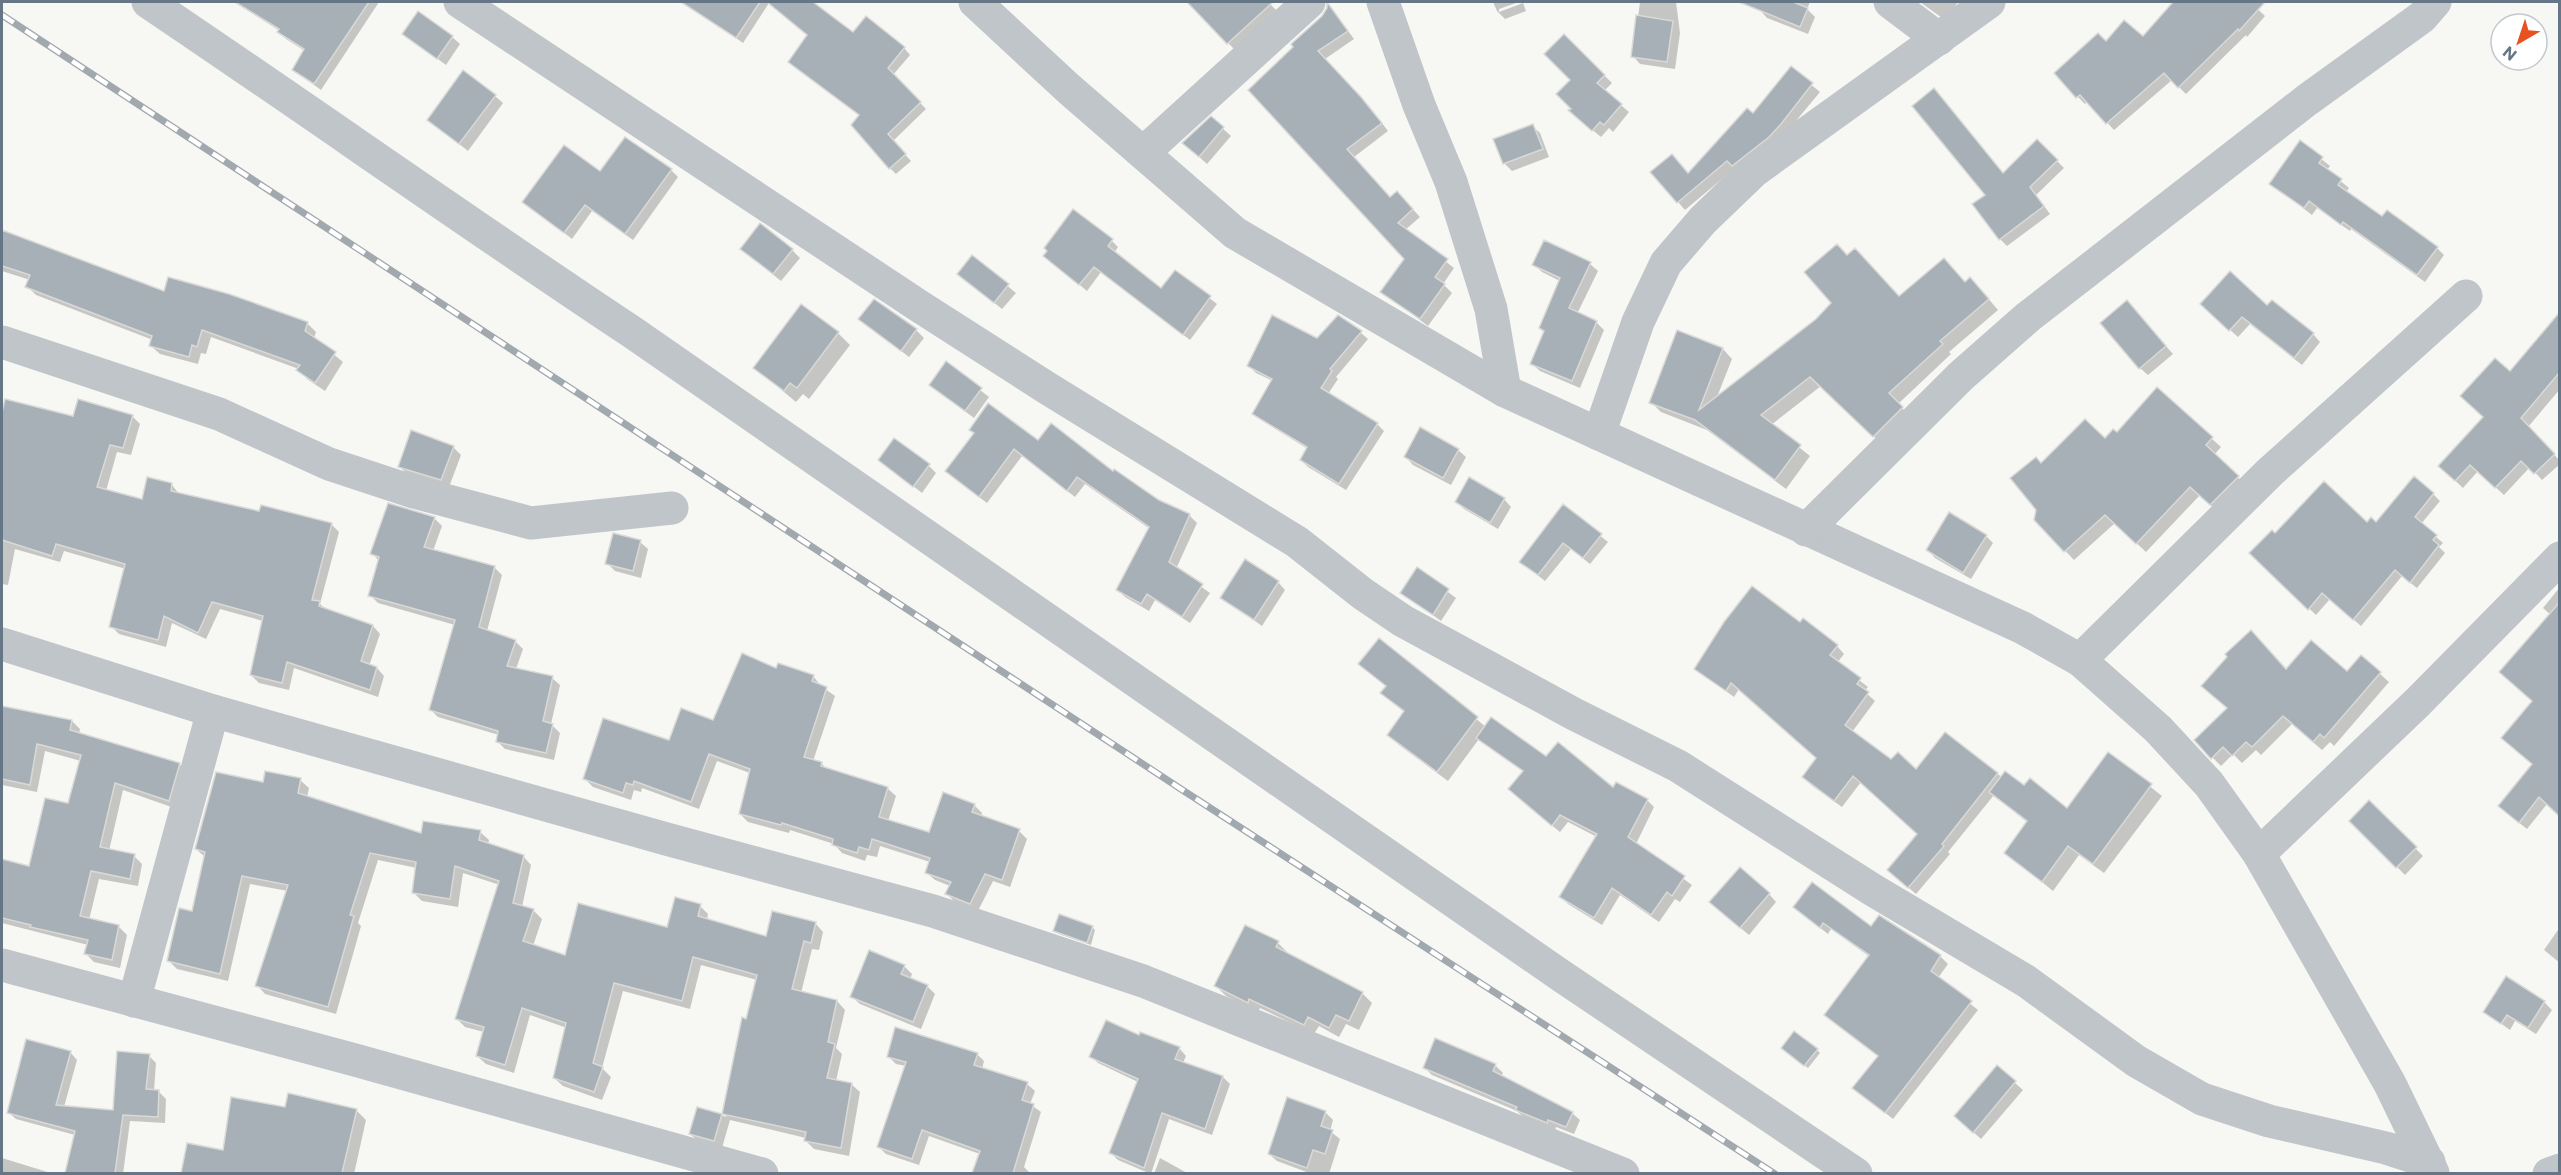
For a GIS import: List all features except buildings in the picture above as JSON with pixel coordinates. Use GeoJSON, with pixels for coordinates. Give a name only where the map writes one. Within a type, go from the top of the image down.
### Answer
{"type":"FeatureCollection","features":[{"type":"Feature","properties":{"kind":"street"},"geometry":{"type":"LineString","coordinates":[[148,2],[632,332],[1563,977],[1856,1173]]}},
{"type":"Feature","properties":{"kind":"street"},"geometry":{"type":"LineString","coordinates":[[460,2],[919,306],[1297,542],[1363,594],[1403,621],[1574,714],[1678,766],[1873,890],[2026,981],[2136,1061],[2202,1099],[2269,1121],[2376,1145],[2432,1168]]}},
{"type":"Feature","properties":{"kind":"street"},"geometry":{"type":"LineString","coordinates":[[975,2],[1069,89],[1235,233],[1505,390],[2023,628],[2080,660],[2158,729],[2209,784],[2259,854],[2390,1084],[2432,1168]]}},
{"type":"Feature","properties":{"kind":"street"},"geometry":{"type":"LineString","coordinates":[[1143,153],[1310,2]]}},
{"type":"Feature","properties":{"kind":"street"},"geometry":{"type":"LineString","coordinates":[[1383,2],[1419,105],[1451,182],[1491,309],[1505,390]]}},
{"type":"Feature","properties":{"kind":"street"},"geometry":{"type":"LineString","coordinates":[[1890,2],[1939,39]]}},
{"type":"Feature","properties":{"kind":"street"},"geometry":{"type":"LineString","coordinates":[[1599,434],[1638,322],[1666,262],[1703,220],[1754,171],[1989,2]]}},
{"type":"Feature","properties":{"kind":"street"},"geometry":{"type":"LineString","coordinates":[[1806,530],[1961,376],[2028,317],[2307,100],[2422,17],[2435,2]]}},
{"type":"Feature","properties":{"kind":"street"},"geometry":{"type":"LineString","coordinates":[[2080,660],[2270,472],[2466,296]]}},
{"type":"Feature","properties":{"kind":"street"},"geometry":{"type":"LineString","coordinates":[[2,342],[219,414],[329,464],[414,492],[531,523],[672,508]]}},
{"type":"Feature","properties":{"kind":"street"},"geometry":{"type":"LineString","coordinates":[[2259,854],[2418,702],[2559,558]]}},
{"type":"Feature","properties":{"kind":"street"},"geometry":{"type":"LineString","coordinates":[[2,644],[213,711],[658,837],[933,911],[1143,981],[1623,1173]]}},
{"type":"Feature","properties":{"kind":"street"},"geometry":{"type":"LineString","coordinates":[[134,1001],[213,711]]}},
{"type":"Feature","properties":{"kind":"street"},"geometry":{"type":"LineString","coordinates":[[2,965],[762,1173]]}},
{"type":"Feature","properties":{"kind":"street"},"geometry":{"type":"LineString","coordinates":[[2549,1173],[2559,1170]]}},
{"type":"Feature","properties":{"kind":"railway"},"geometry":{"type":"LineString","coordinates":[[2,15],[1184,791],[1775,1174]]}}]}
